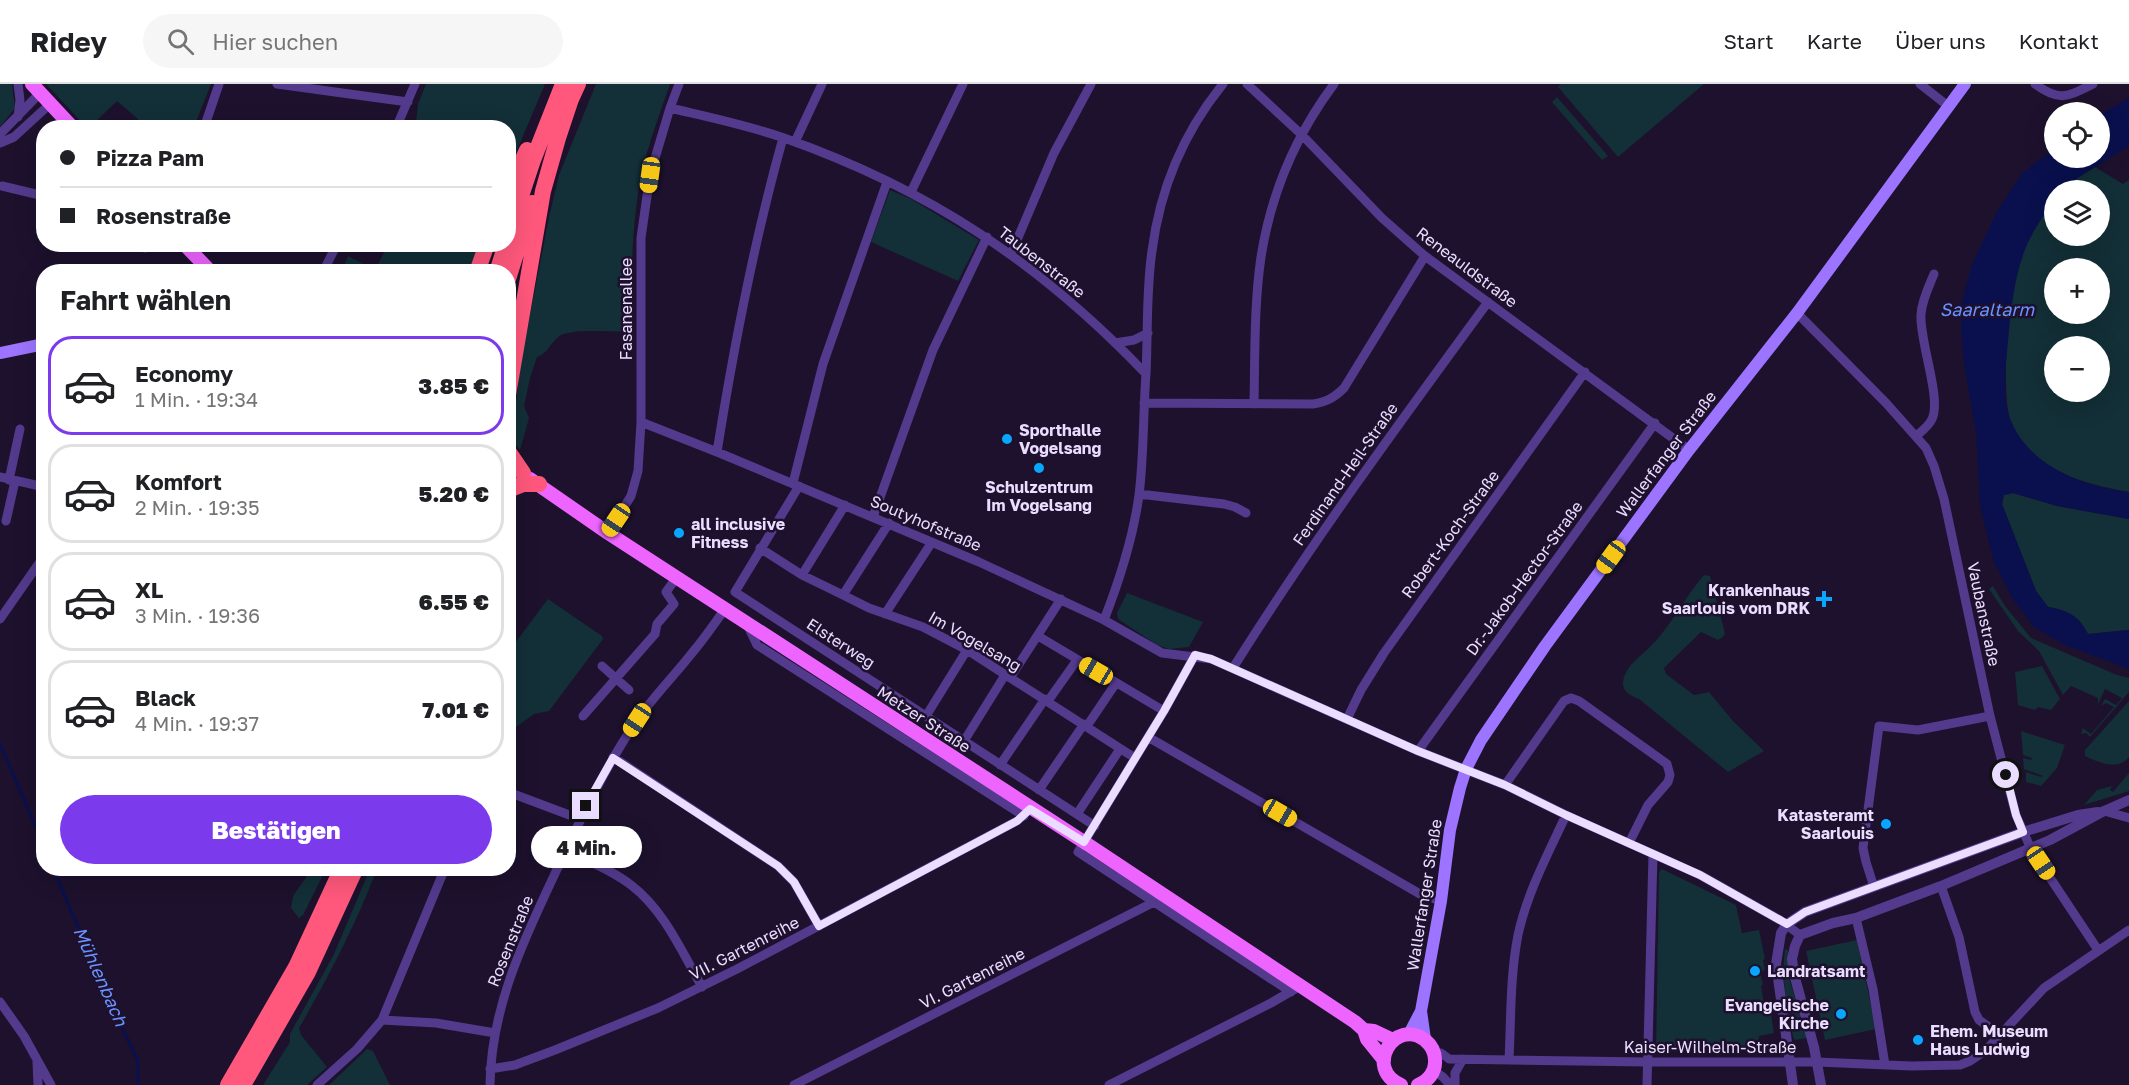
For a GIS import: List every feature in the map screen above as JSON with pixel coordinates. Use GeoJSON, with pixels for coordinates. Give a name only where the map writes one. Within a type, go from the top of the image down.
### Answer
{"type":"FeatureCollection","features":[{"type":"Feature","properties":{"kind":"highway"},"geometry":{"type":"LineString","coordinates":[[516,175],[559,84]]}},
{"type":"Feature","properties":{"kind":"highway"},"geometry":{"type":"LineString","coordinates":[[516,211],[533,160],[571,89]]}},
{"type":"Feature","properties":{"kind":"highway"},"geometry":{"type":"LineString","coordinates":[[513,264],[571,89]]}},
{"type":"Feature","properties":{"kind":"highway"},"geometry":{"type":"LineString","coordinates":[[516,348],[543,191],[571,89]]}},
{"type":"Feature","properties":{"kind":"highway"},"geometry":{"type":"LineString","coordinates":[[516,487],[523,484],[539,484]]}},
{"type":"Feature","properties":{"kind":"highway"},"geometry":{"type":"LineString","coordinates":[[228,1085],[296,967],[338,876]]}},
{"type":"Feature","properties":{"kind":"highway"},"geometry":{"type":"LineString","coordinates":[[243,1085],[308,972],[353,876]]}},
{"type":"Feature","properties":{"kind":"main road","name":"Wallerfanger Straße"},"geometry":{"type":"LineString","coordinates":[[1409,1034],[1421,1011],[1441,901],[1450,830],[1466,769],[1481,740],[1545,646],[1689,450],[1797,313],[1965,84]]}},
{"type":"Feature","properties":{"kind":"main road"},"geometry":{"type":"LineString","coordinates":[[36,88],[65,120]]}},
{"type":"Feature","properties":{"kind":"main road"},"geometry":{"type":"LineString","coordinates":[[192,252],[203,264]]}},
{"type":"Feature","properties":{"kind":"main road"},"geometry":{"type":"LineString","coordinates":[[0,353],[36,346]]}},
{"type":"Feature","properties":{"kind":"main road","name":"Metzer Straße"},"geometry":{"type":"LineString","coordinates":[[516,469],[1027,812],[1084,842],[1158,899],[1295,989],[1364,1030],[1374,1031],[1393,1040]]}},
{"type":"Feature","properties":{"kind":"main road","name":"Wallerfanger Straße"},"geometry":{"type":"LineString","coordinates":[[1421,1011],[1425,1039]]}},
{"type":"Feature","properties":{"kind":"main road","name":"Metzer Straße"},"geometry":{"type":"LineString","coordinates":[[1364,1030],[1367,1039],[1384,1060]]}},
{"type":"Feature","properties":{"kind":"main road"},"geometry":{"type":"LineString","coordinates":[[1401,1085],[1389,1080],[1384,1060],[1387,1047],[1393,1040],[1409,1034],[1425,1039],[1427,1076]]}},
{"type":"Feature","properties":{"kind":"street"},"geometry":{"type":"LineString","coordinates":[[18,84],[20,100],[18,117]]}},
{"type":"Feature","properties":{"kind":"street"},"geometry":{"type":"LineString","coordinates":[[207,120],[219,84]]}},
{"type":"Feature","properties":{"kind":"street"},"geometry":{"type":"LineString","coordinates":[[277,84],[408,102]]}},
{"type":"Feature","properties":{"kind":"street"},"geometry":{"type":"LineString","coordinates":[[400,120],[415,84]]}},
{"type":"Feature","properties":{"kind":"street","name":"Fasanenallee"},"geometry":{"type":"LineString","coordinates":[[608,532],[631,496],[640,458],[642,238],[650,175],[670,108],[680,84]]}},
{"type":"Feature","properties":{"kind":"street"},"geometry":{"type":"LineString","coordinates":[[795,142],[822,84]]}},
{"type":"Feature","properties":{"kind":"street"},"geometry":{"type":"LineString","coordinates":[[911,192],[963,84]]}},
{"type":"Feature","properties":{"kind":"street"},"geometry":{"type":"LineString","coordinates":[[1011,254],[1054,153],[1090,84]]}},
{"type":"Feature","properties":{"kind":"street"},"geometry":{"type":"LineString","coordinates":[[1104,620],[1125,563],[1139,494],[1152,252],[1166,187],[1193,127],[1223,84]]}},
{"type":"Feature","properties":{"kind":"street","name":"Reneauldstraße"},"geometry":{"type":"LineString","coordinates":[[1247,84],[1302,135],[1382,218],[1425,256],[1689,450]]}},
{"type":"Feature","properties":{"kind":"street"},"geometry":{"type":"LineString","coordinates":[[1254,404],[1261,257],[1276,195],[1290,158],[1302,135],[1334,84]]}},
{"type":"Feature","properties":{"kind":"street"},"geometry":{"type":"LineString","coordinates":[[1920,84],[1948,106]]}},
{"type":"Feature","properties":{"kind":"street"},"geometry":{"type":"LineString","coordinates":[[2035,84],[2055,96],[2072,94],[2093,84]]}},
{"type":"Feature","properties":{"kind":"street"},"geometry":{"type":"LineString","coordinates":[[0,134],[18,117],[36,88]]}},
{"type":"Feature","properties":{"kind":"street"},"geometry":{"type":"LineString","coordinates":[[0,143],[14,137],[50,104]]}},
{"type":"Feature","properties":{"kind":"street","name":"Taubenstraße"},"geometry":{"type":"LineString","coordinates":[[670,108],[795,142],[911,192],[987,237],[1011,254],[1067,299],[1115,342],[1146,374]]}},
{"type":"Feature","properties":{"kind":"street"},"geometry":{"type":"LineString","coordinates":[[717,452],[746,286],[783,138]]}},
{"type":"Feature","properties":{"kind":"street","name":"Elsterweg"},"geometry":{"type":"LineString","coordinates":[[887,182],[823,364],[796,484],[735,592],[1095,826]]}},
{"type":"Feature","properties":{"kind":"street"},"geometry":{"type":"LineString","coordinates":[[2,186],[36,194]]}},
{"type":"Feature","properties":{"kind":"street"},"geometry":{"type":"LineString","coordinates":[[873,517],[933,350],[987,237]]}},
{"type":"Feature","properties":{"kind":"street"},"geometry":{"type":"LineString","coordinates":[[1144,403],[1312,404],[1334,397],[1344,388],[1425,256]]}},
{"type":"Feature","properties":{"kind":"street"},"geometry":{"type":"LineString","coordinates":[[1916,436],[1928,425],[1935,410],[1922,334],[1921,313],[1934,274]]}},
{"type":"Feature","properties":{"kind":"street","name":"Ferdinand-Heil-Straße"},"geometry":{"type":"LineString","coordinates":[[1233,668],[1282,589],[1364,470],[1488,302]]}},
{"type":"Feature","properties":{"kind":"street","name":"Vaubanstraße"},"geometry":{"type":"LineString","coordinates":[[1797,313],[1926,447],[1944,499],[1990,716],[2016,815],[2031,849],[2098,950]]}},
{"type":"Feature","properties":{"kind":"street"},"geometry":{"type":"LineString","coordinates":[[1115,342],[1134,340],[1148,333]]}},
{"type":"Feature","properties":{"kind":"street","name":"Robert-Koch-Straße"},"geometry":{"type":"LineString","coordinates":[[1347,719],[1361,690],[1384,653],[1585,372]]}},
{"type":"Feature","properties":{"kind":"street","name":"Soutyhofstraße"},"geometry":{"type":"LineString","coordinates":[[641,422],[889,523],[1061,599],[1162,653],[1195,655],[1211,659],[1418,751],[1505,785],[1700,875],[1787,924],[1800,935]]}},
{"type":"Feature","properties":{"kind":"street","name":"Dr.-Jakob-Hector-Straße"},"geometry":{"type":"LineString","coordinates":[[1418,751],[1655,423]]}},
{"type":"Feature","properties":{"kind":"street"},"geometry":{"type":"LineString","coordinates":[[6,521],[8,479],[20,429]]}},
{"type":"Feature","properties":{"kind":"street"},"geometry":{"type":"LineString","coordinates":[[8,479],[36,485]]}},
{"type":"Feature","properties":{"kind":"street"},"geometry":{"type":"LineString","coordinates":[[1139,494],[1224,504],[1246,513]]}},
{"type":"Feature","properties":{"kind":"street"},"geometry":{"type":"LineString","coordinates":[[802,575],[845,505]]}},
{"type":"Feature","properties":{"kind":"street"},"geometry":{"type":"LineString","coordinates":[[843,596],[889,523]]}},
{"type":"Feature","properties":{"kind":"street"},"geometry":{"type":"LineString","coordinates":[[885,614],[932,542]]}},
{"type":"Feature","properties":{"kind":"street","name":"Im Vogelsang"},"geometry":{"type":"LineString","coordinates":[[760,548],[802,575],[843,596],[923,627],[967,650],[1135,758]]}},
{"type":"Feature","properties":{"kind":"street"},"geometry":{"type":"LineString","coordinates":[[0,619],[36,567]]}},
{"type":"Feature","properties":{"kind":"street"},"geometry":{"type":"LineString","coordinates":[[583,716],[655,634],[657,624],[674,604],[666,592],[677,577]]}},
{"type":"Feature","properties":{"kind":"street"},"geometry":{"type":"LineString","coordinates":[[964,741],[1007,676],[1038,636],[1061,599]]}},
{"type":"Feature","properties":{"kind":"street","name":"Rosenstraße"},"geometry":{"type":"LineString","coordinates":[[490,1085],[495,1032],[513,967],[580,819],[613,758],[652,700],[698,646],[725,609]]}},
{"type":"Feature","properties":{"kind":"street"},"geometry":{"type":"LineString","coordinates":[[1038,636],[1164,711]]}},
{"type":"Feature","properties":{"kind":"street"},"geometry":{"type":"LineString","coordinates":[[926,716],[967,650]]}},
{"type":"Feature","properties":{"kind":"street"},"geometry":{"type":"LineString","coordinates":[[1084,842],[1164,711],[1195,655]]}},
{"type":"Feature","properties":{"kind":"street"},"geometry":{"type":"LineString","coordinates":[[1000,765],[1077,660]]}},
{"type":"Feature","properties":{"kind":"street"},"geometry":{"type":"LineString","coordinates":[[602,666],[629,690]]}},
{"type":"Feature","properties":{"kind":"street"},"geometry":{"type":"LineString","coordinates":[[1039,790],[1116,683]]}},
{"type":"Feature","properties":{"kind":"street"},"geometry":{"type":"LineString","coordinates":[[1505,785],[1564,701],[1570,698],[1579,701],[1667,764],[1670,775],[1668,782],[1648,805],[1629,843]]}},
{"type":"Feature","properties":{"kind":"street"},"geometry":{"type":"LineString","coordinates":[[1874,887],[1863,848],[1879,726],[1918,730],[1990,716]]}},
{"type":"Feature","properties":{"kind":"street"},"geometry":{"type":"LineString","coordinates":[[1148,737],[1420,894],[1441,901]]}},
{"type":"Feature","properties":{"kind":"street"},"geometry":{"type":"LineString","coordinates":[[1077,814],[1120,749]]}},
{"type":"Feature","properties":{"kind":"street"},"geometry":{"type":"LineString","coordinates":[[613,758],[778,866],[794,882],[819,926]]}},
{"type":"Feature","properties":{"kind":"street"},"geometry":{"type":"LineString","coordinates":[[516,795],[580,819]]}},
{"type":"Feature","properties":{"kind":"street"},"geometry":{"type":"LineString","coordinates":[[1821,1085],[1793,967],[1792,959],[1800,935],[1833,923],[1856,918],[1941,886],[2031,849],[2066,833],[2104,811],[2129,801]]}},
{"type":"Feature","properties":{"kind":"street"},"geometry":{"type":"LineString","coordinates":[[1793,1085],[1776,964],[1781,933],[1787,924],[1805,912],[2023,832],[2078,815],[2104,811],[2129,818]]}},
{"type":"Feature","properties":{"kind":"street","name":"VII. Gartenreihe"},"geometry":{"type":"LineString","coordinates":[[490,1069],[515,1065],[597,1035],[702,987],[1027,812]]}},
{"type":"Feature","properties":{"kind":"street"},"geometry":{"type":"LineString","coordinates":[[1509,1060],[1518,935],[1534,885],[1566,815]]}},
{"type":"Feature","properties":{"kind":"street"},"geometry":{"type":"LineString","coordinates":[[566,850],[619,876],[645,897],[663,919],[702,987]]}},
{"type":"Feature","properties":{"kind":"street"},"geometry":{"type":"LineString","coordinates":[[1647,1085],[1653,854]]}},
{"type":"Feature","properties":{"kind":"street"},"geometry":{"type":"LineString","coordinates":[[317,1085],[357,1049],[382,1020],[442,876]]}},
{"type":"Feature","properties":{"kind":"street"},"geometry":{"type":"LineString","coordinates":[[1941,886],[1959,937],[1975,1012],[1979,1020],[2000,1035],[2044,988],[2129,930]]}},
{"type":"Feature","properties":{"kind":"street","name":"VI. Gartenreihe"},"geometry":{"type":"LineString","coordinates":[[794,1085],[1158,899]]}},
{"type":"Feature","properties":{"kind":"street"},"geometry":{"type":"LineString","coordinates":[[1856,918],[1873,989],[1885,1065]]}},
{"type":"Feature","properties":{"kind":"street"},"geometry":{"type":"LineString","coordinates":[[1109,1085],[1295,989]]}},
{"type":"Feature","properties":{"kind":"street"},"geometry":{"type":"LineString","coordinates":[[0,1002],[36,1056],[51,1085]]}},
{"type":"Feature","properties":{"kind":"street"},"geometry":{"type":"LineString","coordinates":[[382,1020],[436,1023],[495,1032]]}},
{"type":"Feature","properties":{"kind":"street","name":"Kaiser-Wilhelm-Straße"},"geometry":{"type":"LineString","coordinates":[[1427,1076],[1449,1059],[1816,1062],[1948,1066],[1970,1061],[1985,1052],[2000,1035]]}},
{"type":"Feature","properties":{"kind":"street"},"geometry":{"type":"LineString","coordinates":[[36,1056],[38,1085]]}},
{"type":"Feature","properties":{"kind":"street"},"geometry":{"type":"LineString","coordinates":[[1455,1085],[1455,1073],[1463,1059]]}},
{"type":"Feature","properties":{"kind":"street"},"geometry":{"type":"LineString","coordinates":[[1427,1076],[1443,1077],[1450,1085]]}},
{"type":"Feature","properties":{"kind":"shaded area"},"geometry":{"type":"Polygon","coordinates":[[[0,84],[12,84],[15,108],[0,127],[0,84]]]}},
{"type":"Feature","properties":{"kind":"shaded area"},"geometry":{"type":"Polygon","coordinates":[[[46,84],[211,84],[197,120],[139,120],[117,101],[97,120],[80,120],[46,84]]]}},
{"type":"Feature","properties":{"kind":"shaded area"},"geometry":{"type":"Polygon","coordinates":[[[426,84],[545,84],[516,152],[516,120],[416,120],[418,104],[426,84]]]}},
{"type":"Feature","properties":{"kind":"shaded area"},"geometry":{"type":"Polygon","coordinates":[[[596,84],[670,84],[648,150],[638,191],[630,329],[625,332],[580,331],[563,334],[537,357],[524,406],[529,418],[520,450],[516,445],[516,400],[520,367],[559,175],[596,84]]]}},
{"type":"Feature","properties":{"kind":"shaded area"},"geometry":{"type":"Polygon","coordinates":[[[1561,84],[1704,84],[1618,157],[1558,87],[1561,84]]]}},
{"type":"Feature","properties":{"kind":"shaded area"},"geometry":{"type":"Polygon","coordinates":[[[1557,97],[1608,156],[1602,160],[1552,102],[1557,97]]]}},
{"type":"Feature","properties":{"kind":"shaded area"},"geometry":{"type":"Polygon","coordinates":[[[2097,168],[2123,184],[2129,180],[2129,492],[2074,478],[2048,465],[2026,447],[2009,415],[2006,366],[2010,310],[2015,279],[2025,246],[2044,211],[2044,246],[2110,246],[2110,180],[2074,180],[2097,168]]]}},
{"type":"Feature","properties":{"kind":"shaded area"},"geometry":{"type":"Polygon","coordinates":[[[890,190],[911,199],[979,240],[958,281],[871,242],[890,190]]]}},
{"type":"Feature","properties":{"kind":"shaded area"},"geometry":{"type":"Polygon","coordinates":[[[384,252],[477,252],[472,264],[378,264],[384,252]]]}},
{"type":"Feature","properties":{"kind":"shaded area"},"geometry":{"type":"Polygon","coordinates":[[[348,256],[363,264],[345,264],[348,256]]]}},
{"type":"Feature","properties":{"kind":"shaded area"},"geometry":{"type":"Polygon","coordinates":[[[2013,493],[2057,506],[2129,519],[2129,630],[2088,634],[2072,615],[2048,607],[2036,591],[2002,504],[2004,495],[2013,493]]]}},
{"type":"Feature","properties":{"kind":"shaded area"},"geometry":{"type":"Polygon","coordinates":[[[1704,575],[1710,576],[1725,633],[1718,640],[1701,632],[1664,668],[1666,674],[1694,695],[1709,692],[1733,721],[1764,751],[1728,772],[1639,699],[1628,694],[1623,685],[1628,669],[1656,641],[1704,575]]]}},
{"type":"Feature","properties":{"kind":"shaded area"},"geometry":{"type":"Polygon","coordinates":[[[1993,586],[2005,606],[2031,638],[2129,678],[2129,692],[2090,737],[2086,733],[2081,734],[2083,728],[2091,734],[2114,707],[2106,703],[2101,706],[2105,699],[2116,705],[2122,698],[2105,689],[2098,704],[2098,698],[2071,686],[2063,695],[2039,651],[2018,631],[1989,589],[1993,586]]]}},
{"type":"Feature","properties":{"kind":"shaded area"},"geometry":{"type":"Polygon","coordinates":[[[1127,593],[1203,622],[1189,647],[1169,649],[1157,645],[1118,619],[1117,613],[1127,593]]]}},
{"type":"Feature","properties":{"kind":"shaded area"},"geometry":{"type":"Polygon","coordinates":[[[548,599],[602,636],[603,639],[549,711],[534,714],[516,727],[516,642],[548,599]]]}},
{"type":"Feature","properties":{"kind":"shaded area"},"geometry":{"type":"Polygon","coordinates":[[[2042,666],[2060,699],[2051,710],[2038,707],[2035,710],[2018,705],[2015,672],[2042,666]]]}},
{"type":"Feature","properties":{"kind":"shaded area"},"geometry":{"type":"Polygon","coordinates":[[[2129,701],[2129,757],[2120,764],[2114,765],[2085,756],[2085,750],[2129,701]]]}},
{"type":"Feature","properties":{"kind":"shaded area"},"geometry":{"type":"Polygon","coordinates":[[[2021,731],[2065,745],[2057,768],[2041,786],[2026,782],[2026,772],[2043,776],[2024,769],[2023,758],[2031,760],[2032,758],[2023,755],[2021,731]]]}},
{"type":"Feature","properties":{"kind":"shaded area"},"geometry":{"type":"Polygon","coordinates":[[[2129,773],[2129,791],[2084,805],[2097,790],[2112,786],[2110,790],[2113,792],[2129,773]]]}},
{"type":"Feature","properties":{"kind":"shaded area"},"geometry":{"type":"Polygon","coordinates":[[[1662,869],[1736,905],[1742,933],[1759,930],[1765,959],[1763,960],[1765,970],[1760,972],[1763,985],[1761,986],[1765,1009],[1770,1008],[1774,1033],[1759,1036],[1758,1051],[1656,1052],[1659,872],[1662,869]]]}},
{"type":"Feature","properties":{"kind":"shaded area"},"geometry":{"type":"Polygon","coordinates":[[[307,876],[322,876],[303,915],[299,918],[291,908],[293,896],[307,876]]]}},
{"type":"Feature","properties":{"kind":"shaded area"},"geometry":{"type":"Polygon","coordinates":[[[367,876],[374,876],[351,930],[299,1028],[301,1035],[327,1067],[307,1085],[263,1085],[290,1042],[290,1034],[334,954],[367,876]]]}},
{"type":"Feature","properties":{"kind":"shaded area"},"geometry":{"type":"Polygon","coordinates":[[[1857,940],[1876,1029],[1825,1040],[1806,951],[1857,940]]]}},
{"type":"Feature","properties":{"kind":"shaded area"},"geometry":{"type":"Polygon","coordinates":[[[1785,949],[1788,950],[1789,978],[1807,1038],[1795,1040],[1793,1037],[1784,983],[1785,949]]]}},
{"type":"Feature","properties":{"kind":"shaded area"},"geometry":{"type":"Polygon","coordinates":[[[367,1049],[373,1051],[390,1085],[329,1085],[367,1049]]]}},
{"type":"Feature","properties":{"kind":"water","name":"Saaraltarm"},"geometry":{"type":"Polygon","coordinates":[[[2129,98],[2129,146],[2110,158],[2110,109],[2129,98]]]}},
{"type":"Feature","properties":{"kind":"water","name":"Saaraltarm"},"geometry":{"type":"Polygon","coordinates":[[[2044,156],[2044,168],[2094,168],[2074,180],[2044,180],[2044,214],[2022,258],[2014,293],[2005,381],[2010,419],[2030,449],[2059,471],[2093,485],[2129,492],[2129,519],[2057,506],[2013,493],[2004,495],[2002,504],[2036,591],[2048,607],[2072,615],[2088,634],[2129,630],[2129,669],[2065,645],[2034,627],[2011,596],[1994,562],[1980,505],[1976,432],[1964,364],[1961,329],[1962,302],[1972,264],[1997,212],[2022,173],[2044,156]]]}},
{"type":"Feature","properties":{"kind":"waterway","name":"Mühlenbach"},"geometry":{"type":"LineString","coordinates":[[0,744],[36,827]]}},
{"type":"Feature","properties":{"kind":"waterway","name":"Mühlenbach"},"geometry":{"type":"LineString","coordinates":[[56,876],[108,998],[138,1061],[138,1085]]}},
{"type":"Feature","properties":{"kind":"place","name":"Sporthalle Vogelsang"},"geometry":{"type":"Point","coordinates":[1007,439]}},
{"type":"Feature","properties":{"kind":"place","name":"Schulzentrum Im Vogelsang"},"geometry":{"type":"Point","coordinates":[1039,468]}},
{"type":"Feature","properties":{"kind":"place","name":"all inclusive Fitness"},"geometry":{"type":"Point","coordinates":[679,533]}},
{"type":"Feature","properties":{"kind":"place","name":"Krankenhaus Saarlouis vom DRK"},"geometry":{"type":"Point","coordinates":[1824,599]}},
{"type":"Feature","properties":{"kind":"place","name":"Katasteramt Saarlouis"},"geometry":{"type":"Point","coordinates":[1886,824]}},
{"type":"Feature","properties":{"kind":"place","name":"Landratsamt"},"geometry":{"type":"Point","coordinates":[1755,971]}},
{"type":"Feature","properties":{"kind":"place","name":"Evangelische Kirche"},"geometry":{"type":"Point","coordinates":[1841,1014]}},
{"type":"Feature","properties":{"kind":"place","name":"Ehem. Museum Haus Ludwig"},"geometry":{"type":"Point","coordinates":[1918,1040]}},
{"type":"Feature","properties":{"kind":"route"},"geometry":{"type":"LineString","coordinates":[[586,806],[613,758],[778,866],[800,890],[819,926],[1017,821],[1030,809],[1084,842],[1164,711],[1195,655],[1204,656],[1418,751],[1505,785],[1700,875],[1787,924],[1805,912],[2023,832],[2016,815],[2006,775]]}}]}
